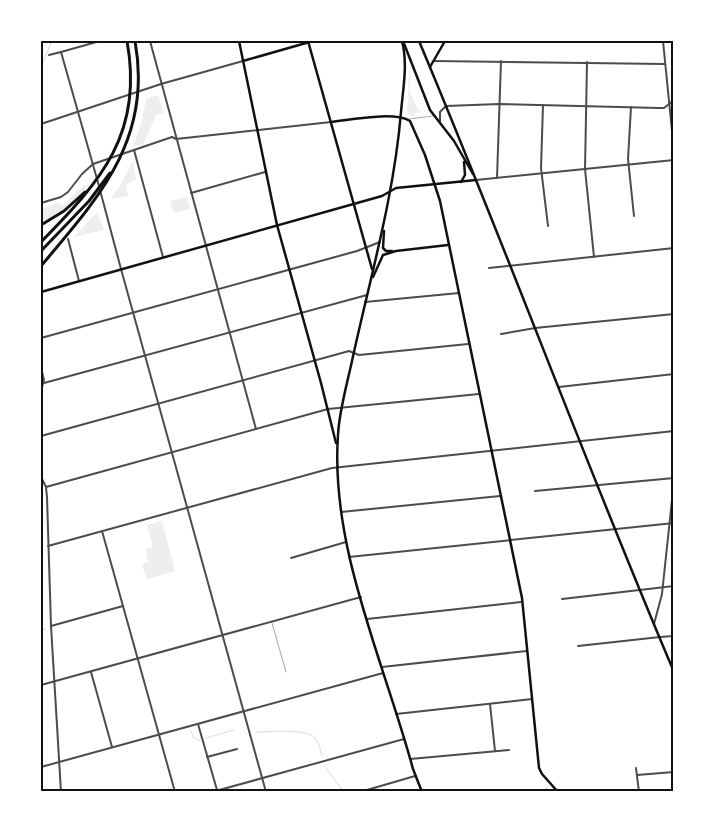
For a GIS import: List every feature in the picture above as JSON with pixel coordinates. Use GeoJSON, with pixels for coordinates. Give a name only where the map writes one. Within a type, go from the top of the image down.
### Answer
{"type":"FeatureCollection","features":[{"type":"Feature","properties":{"kind":"highway"},"geometry":{"type":"LineString","coordinates":[[41,242],[73,209],[102,174],[115,151],[123,132],[130,101],[131,69],[127,41]]}},
{"type":"Feature","properties":{"kind":"highway"},"geometry":{"type":"LineString","coordinates":[[41,266],[96,198],[124,149],[133,123],[138,98],[138,67],[135,41]]}},
{"type":"Feature","properties":{"kind":"highway"},"geometry":{"type":"LineString","coordinates":[[41,251],[104,184]]}},
{"type":"Feature","properties":{"kind":"highway"},"geometry":{"type":"LineString","coordinates":[[41,225],[64,211],[93,185]]}},
{"type":"Feature","properties":{"kind":"main road"},"geometry":{"type":"LineString","coordinates":[[239,41],[277,225],[337,447]]}},
{"type":"Feature","properties":{"kind":"main road"},"geometry":{"type":"LineString","coordinates":[[243,61],[313,41]]}},
{"type":"Feature","properties":{"kind":"main road"},"geometry":{"type":"LineString","coordinates":[[402,41],[430,110],[464,158],[476,180]]}},
{"type":"Feature","properties":{"kind":"main road"},"geometry":{"type":"LineString","coordinates":[[402,41],[406,60],[396,159],[385,220],[365,302],[338,429],[337,447],[340,512],[349,557],[383,673],[415,776],[422,792]]}},
{"type":"Feature","properties":{"kind":"main road"},"geometry":{"type":"LineString","coordinates":[[420,41],[674,672]]}},
{"type":"Feature","properties":{"kind":"main road"},"geometry":{"type":"LineString","coordinates":[[430,67],[445,41]]}},
{"type":"Feature","properties":{"kind":"main road"},"geometry":{"type":"LineString","coordinates":[[309,42],[373,270]]}},
{"type":"Feature","properties":{"kind":"main road"},"geometry":{"type":"LineString","coordinates":[[331,122],[394,116],[407,119],[410,121],[425,155],[435,185],[459,293],[522,602],[540,771],[558,792]]}},
{"type":"Feature","properties":{"kind":"main road"},"geometry":{"type":"LineString","coordinates":[[461,182],[465,171],[464,158]]}},
{"type":"Feature","properties":{"kind":"main road"},"geometry":{"type":"LineString","coordinates":[[41,292],[382,196],[397,188],[476,180]]}},
{"type":"Feature","properties":{"kind":"main road"},"geometry":{"type":"LineString","coordinates":[[385,220],[383,248],[386,251],[448,244]]}},
{"type":"Feature","properties":{"kind":"main road"},"geometry":{"type":"LineString","coordinates":[[372,277],[376,272],[381,256],[396,251]]}},
{"type":"Feature","properties":{"kind":"street"},"geometry":{"type":"LineString","coordinates":[[49,55],[100,41]]}},
{"type":"Feature","properties":{"kind":"street"},"geometry":{"type":"LineString","coordinates":[[150,41],[204,245],[256,429]]}},
{"type":"Feature","properties":{"kind":"street"},"geometry":{"type":"LineString","coordinates":[[663,41],[674,151]]}},
{"type":"Feature","properties":{"kind":"street"},"geometry":{"type":"LineString","coordinates":[[61,52],[266,792]]}},
{"type":"Feature","properties":{"kind":"street"},"geometry":{"type":"LineString","coordinates":[[41,124],[161,84],[243,61]]}},
{"type":"Feature","properties":{"kind":"street"},"geometry":{"type":"LineString","coordinates":[[434,61],[665,64]]}},
{"type":"Feature","properties":{"kind":"street"},"geometry":{"type":"LineString","coordinates":[[497,178],[501,61]]}},
{"type":"Feature","properties":{"kind":"street"},"geometry":{"type":"LineString","coordinates":[[587,62],[585,169],[594,257]]}},
{"type":"Feature","properties":{"kind":"street"},"geometry":{"type":"LineString","coordinates":[[440,123],[440,112],[446,106],[542,104],[664,108],[674,100]]}},
{"type":"Feature","properties":{"kind":"street"},"geometry":{"type":"LineString","coordinates":[[542,104],[542,173],[548,226]]}},
{"type":"Feature","properties":{"kind":"street"},"geometry":{"type":"LineString","coordinates":[[631,107],[628,164],[634,216]]}},
{"type":"Feature","properties":{"kind":"street"},"geometry":{"type":"LineString","coordinates":[[41,203],[61,197],[68,192],[82,174],[93,164],[172,137],[331,122]]}},
{"type":"Feature","properties":{"kind":"street"},"geometry":{"type":"LineString","coordinates":[[134,150],[163,257]]}},
{"type":"Feature","properties":{"kind":"street"},"geometry":{"type":"LineString","coordinates":[[476,180],[674,160]]}},
{"type":"Feature","properties":{"kind":"street"},"geometry":{"type":"LineString","coordinates":[[191,193],[266,172]]}},
{"type":"Feature","properties":{"kind":"street"},"geometry":{"type":"LineString","coordinates":[[68,240],[80,281]]}},
{"type":"Feature","properties":{"kind":"street"},"geometry":{"type":"LineString","coordinates":[[41,338],[217,290],[380,242]]}},
{"type":"Feature","properties":{"kind":"street"},"geometry":{"type":"LineString","coordinates":[[489,268],[674,248]]}},
{"type":"Feature","properties":{"kind":"street"},"geometry":{"type":"LineString","coordinates":[[365,302],[459,293]]}},
{"type":"Feature","properties":{"kind":"street"},"geometry":{"type":"LineString","coordinates":[[44,383],[367,294]]}},
{"type":"Feature","properties":{"kind":"street"},"geometry":{"type":"LineString","coordinates":[[501,334],[536,328],[674,314]]}},
{"type":"Feature","properties":{"kind":"street"},"geometry":{"type":"LineString","coordinates":[[41,436],[350,351],[359,355],[469,344]]}},
{"type":"Feature","properties":{"kind":"street"},"geometry":{"type":"LineString","coordinates":[[41,368],[44,383],[41,391]]}},
{"type":"Feature","properties":{"kind":"street"},"geometry":{"type":"LineString","coordinates":[[559,387],[674,374]]}},
{"type":"Feature","properties":{"kind":"street"},"geometry":{"type":"LineString","coordinates":[[46,487],[328,409],[479,394]]}},
{"type":"Feature","properties":{"kind":"street"},"geometry":{"type":"LineString","coordinates":[[48,546],[338,467],[674,431]]}},
{"type":"Feature","properties":{"kind":"street"},"geometry":{"type":"LineString","coordinates":[[41,476],[46,487],[51,626],[62,792]]}},
{"type":"Feature","properties":{"kind":"street"},"geometry":{"type":"LineString","coordinates":[[535,491],[674,479],[663,588],[654,624]]}},
{"type":"Feature","properties":{"kind":"street"},"geometry":{"type":"LineString","coordinates":[[340,512],[500,496]]}},
{"type":"Feature","properties":{"kind":"street"},"geometry":{"type":"LineString","coordinates":[[349,557],[674,523]]}},
{"type":"Feature","properties":{"kind":"street"},"geometry":{"type":"LineString","coordinates":[[102,531],[174,792]]}},
{"type":"Feature","properties":{"kind":"street"},"geometry":{"type":"LineString","coordinates":[[291,558],[346,542]]}},
{"type":"Feature","properties":{"kind":"street"},"geometry":{"type":"LineString","coordinates":[[562,598],[674,586]]}},
{"type":"Feature","properties":{"kind":"street"},"geometry":{"type":"LineString","coordinates":[[41,685],[361,597]]}},
{"type":"Feature","properties":{"kind":"street"},"geometry":{"type":"LineString","coordinates":[[367,619],[522,602]]}},
{"type":"Feature","properties":{"kind":"street"},"geometry":{"type":"LineString","coordinates":[[51,626],[123,606]]}},
{"type":"Feature","properties":{"kind":"street"},"geometry":{"type":"LineString","coordinates":[[578,646],[674,636]]}},
{"type":"Feature","properties":{"kind":"street"},"geometry":{"type":"LineString","coordinates":[[382,667],[527,652]]}},
{"type":"Feature","properties":{"kind":"street"},"geometry":{"type":"LineString","coordinates":[[91,672],[112,748]]}},
{"type":"Feature","properties":{"kind":"street"},"geometry":{"type":"LineString","coordinates":[[41,767],[383,673]]}},
{"type":"Feature","properties":{"kind":"street"},"geometry":{"type":"LineString","coordinates":[[396,714],[532,699]]}},
{"type":"Feature","properties":{"kind":"street"},"geometry":{"type":"LineString","coordinates":[[490,704],[495,751]]}},
{"type":"Feature","properties":{"kind":"street"},"geometry":{"type":"LineString","coordinates":[[198,724],[217,790]]}},
{"type":"Feature","properties":{"kind":"street"},"geometry":{"type":"LineString","coordinates":[[212,792],[404,739]]}},
{"type":"Feature","properties":{"kind":"street"},"geometry":{"type":"LineString","coordinates":[[207,757],[237,749]]}},
{"type":"Feature","properties":{"kind":"street"},"geometry":{"type":"LineString","coordinates":[[410,759],[509,750]]}},
{"type":"Feature","properties":{"kind":"street"},"geometry":{"type":"LineString","coordinates":[[636,768],[639,792]]}},
{"type":"Feature","properties":{"kind":"street"},"geometry":{"type":"LineString","coordinates":[[637,775],[674,772]]}},
{"type":"Feature","properties":{"kind":"street"},"geometry":{"type":"LineString","coordinates":[[360,792],[415,776]]}},
{"type":"Feature","properties":{"kind":"lane"},"geometry":{"type":"LineString","coordinates":[[407,119],[435,115]]}},
{"type":"Feature","properties":{"kind":"lane"},"geometry":{"type":"LineString","coordinates":[[272,621],[286,672]]}},
{"type":"Feature","properties":{"kind":"shaded area"},"geometry":{"type":"Polygon","coordinates":[[[409,71],[411,72],[409,90],[418,110],[422,112],[415,113],[414,116],[407,115],[409,71]]]}},
{"type":"Feature","properties":{"kind":"shaded area"},"geometry":{"type":"Polygon","coordinates":[[[158,95],[164,113],[156,115],[143,145],[133,146],[141,125],[146,99],[158,95]]]}},
{"type":"Feature","properties":{"kind":"shaded area"},"geometry":{"type":"Polygon","coordinates":[[[133,161],[136,179],[126,185],[128,196],[110,199],[120,186],[133,161]]]}},
{"type":"Feature","properties":{"kind":"shaded area"},"geometry":{"type":"Polygon","coordinates":[[[90,183],[62,211],[41,223],[41,209],[57,203],[63,206],[78,190],[90,183]]]}},
{"type":"Feature","properties":{"kind":"shaded area"},"geometry":{"type":"Polygon","coordinates":[[[187,197],[190,209],[174,213],[170,201],[187,197]]]}},
{"type":"Feature","properties":{"kind":"shaded area"},"geometry":{"type":"Polygon","coordinates":[[[97,212],[104,230],[74,237],[97,212]]]}},
{"type":"Feature","properties":{"kind":"shaded area"},"geometry":{"type":"Polygon","coordinates":[[[162,521],[175,571],[147,579],[142,564],[148,562],[146,549],[153,547],[147,525],[162,521]]]}},
{"type":"Feature","properties":{"kind":"waterway"},"geometry":{"type":"LineString","coordinates":[[41,66],[52,41]]}},
{"type":"Feature","properties":{"kind":"waterway"},"geometry":{"type":"LineString","coordinates":[[41,601],[42,627],[46,631]]}},
{"type":"Feature","properties":{"kind":"waterway"},"geometry":{"type":"LineString","coordinates":[[206,738],[234,730]]}},
{"type":"Feature","properties":{"kind":"waterway"},"geometry":{"type":"LineString","coordinates":[[191,731],[194,738],[200,741]]}},
{"type":"Feature","properties":{"kind":"waterway"},"geometry":{"type":"LineString","coordinates":[[256,732],[278,731],[310,735],[318,742],[322,756]]}},
{"type":"Feature","properties":{"kind":"waterway"},"geometry":{"type":"LineString","coordinates":[[325,767],[343,791]]}},
{"type":"Feature","properties":{"kind":"waterway"},"geometry":{"type":"LineString","coordinates":[[541,792],[548,787]]}}]}
